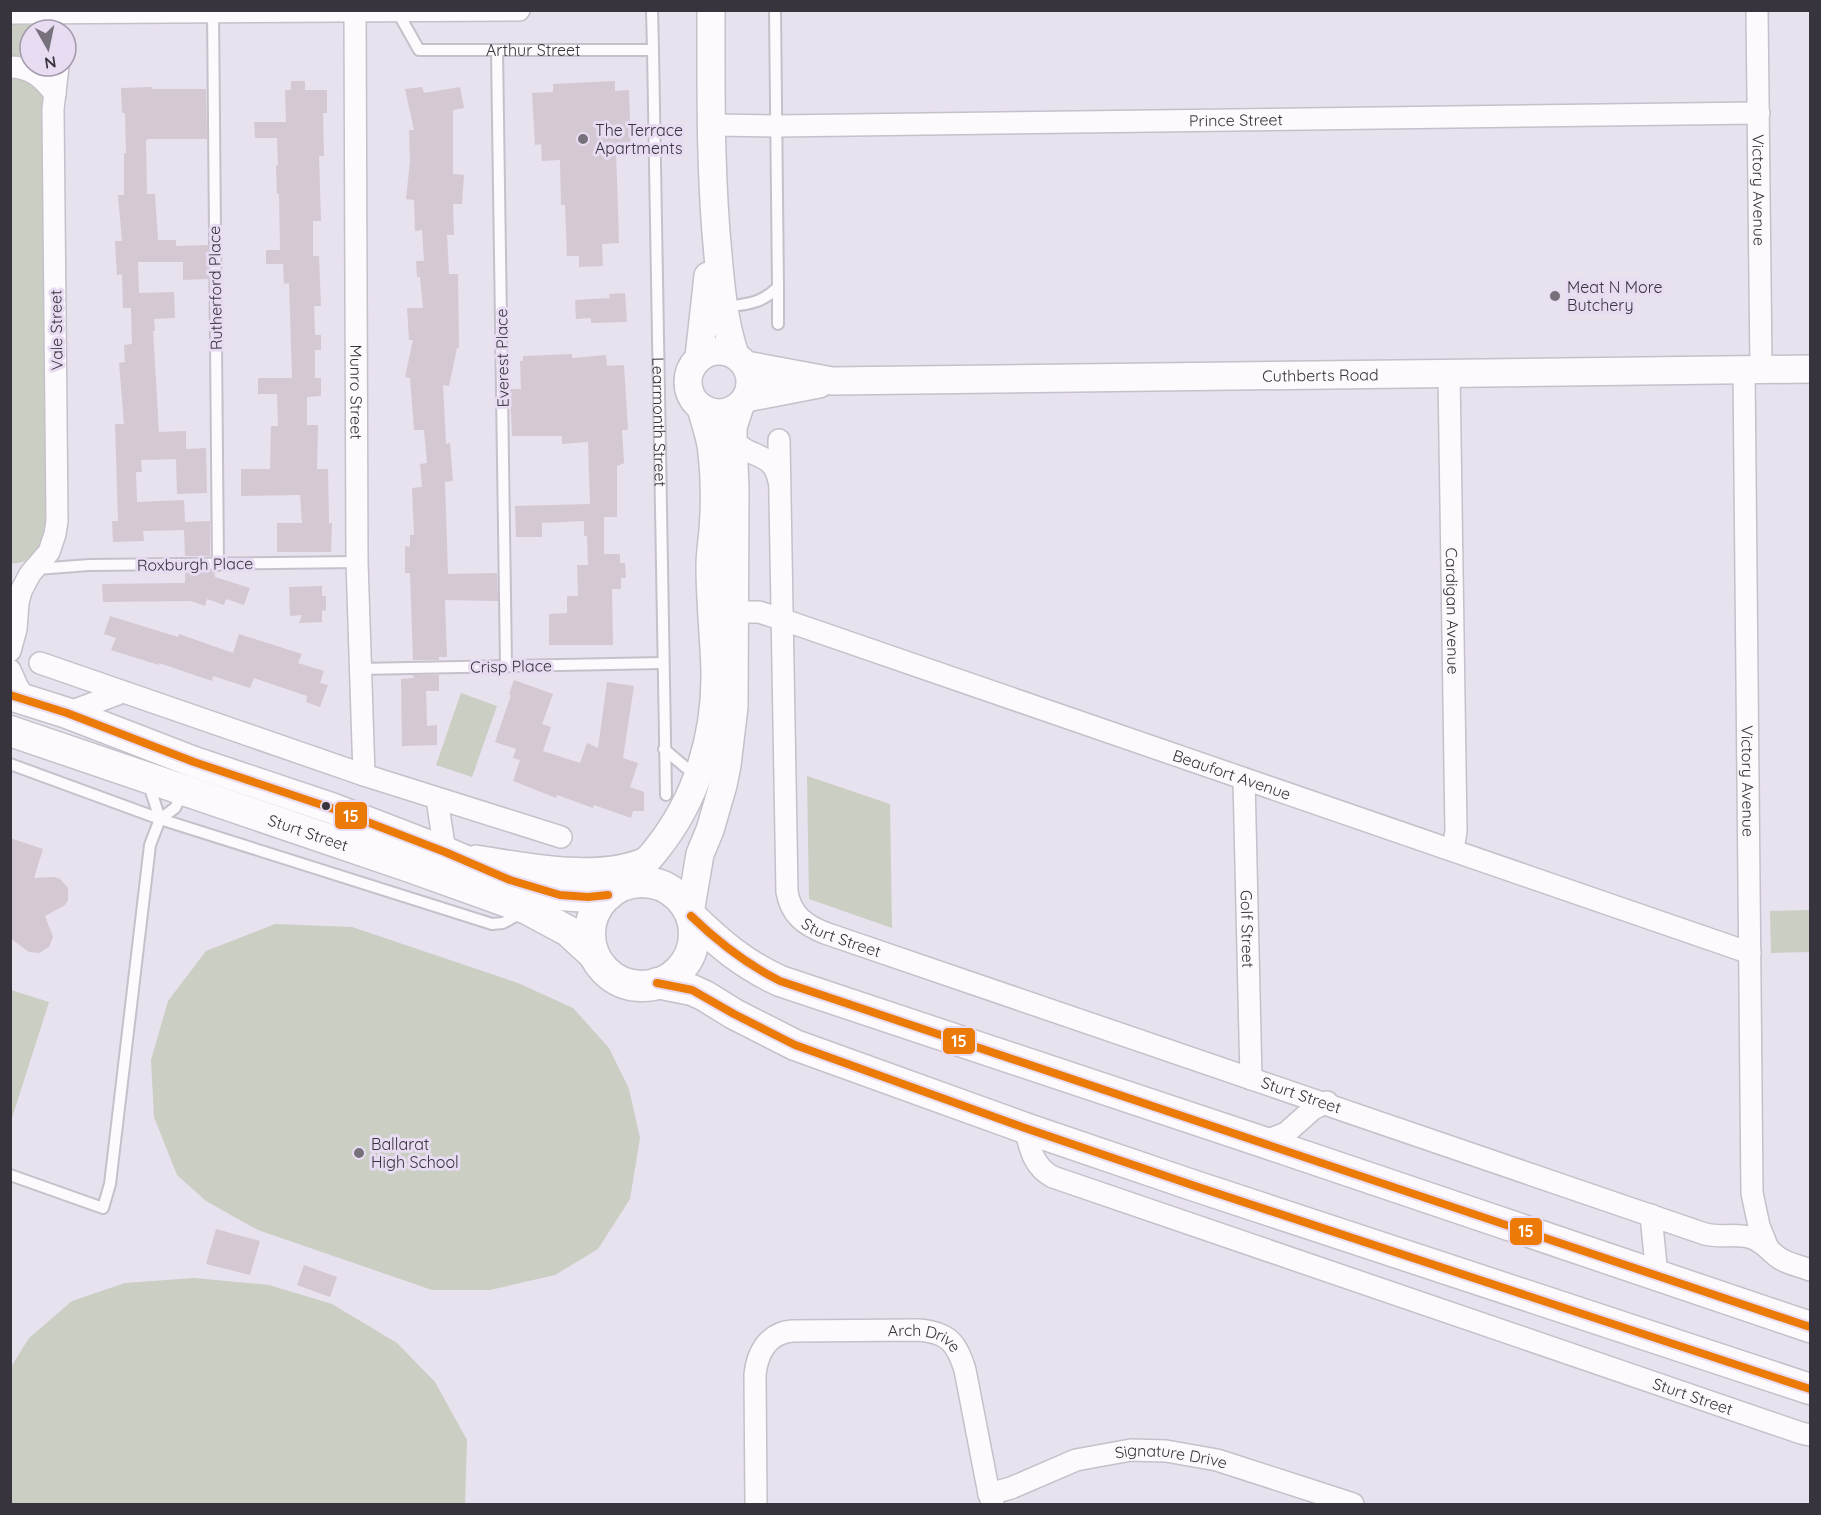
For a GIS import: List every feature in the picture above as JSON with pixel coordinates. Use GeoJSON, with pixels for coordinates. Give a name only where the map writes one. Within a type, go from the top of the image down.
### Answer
{"type":"FeatureCollection","features":[{"type":"Feature","properties":{"kind":"main road","name":"Sturt Street"},"geometry":{"type":"LineString","coordinates":[[18,698],[67,713],[189,776],[410,867],[527,909],[568,931],[594,955]]}},
{"type":"Feature","properties":{"kind":"main road","name":"Sturt Street"},"geometry":{"type":"LineString","coordinates":[[10,731],[145,777],[189,776],[331,808],[510,880],[549,892],[580,897],[615,891]]}},
{"type":"Feature","properties":{"kind":"main road"},"geometry":{"type":"LineString","coordinates":[[691,915],[693,941],[687,960],[674,974],[657,983],[638,986],[620,981],[605,971],[594,955],[590,927],[596,908],[615,891],[637,882],[657,884],[675,894],[691,915],[723,947],[780,981],[1810,1327]]}},
{"type":"Feature","properties":{"kind":"main road"},"geometry":{"type":"LineString","coordinates":[[657,983],[698,993],[795,1045],[1025,1128],[1810,1389]]}},
{"type":"Feature","properties":{"kind":"street"},"geometry":{"type":"LineString","coordinates":[[10,12],[68,17],[213,11],[519,10]]}},
{"type":"Feature","properties":{"kind":"street"},"geometry":{"type":"LineString","coordinates":[[615,891],[647,861],[673,826],[686,804],[705,755],[714,707],[715,672],[735,489],[734,427],[750,382],[728,333],[723,307],[714,221],[711,10]]}},
{"type":"Feature","properties":{"kind":"street","name":"Victory Avenue"},"geometry":{"type":"LineString","coordinates":[[1736,1236],[1751,1207],[1752,1193],[1750,953],[1752,369],[1759,113],[1757,10]]}},
{"type":"Feature","properties":{"kind":"street","name":"Munro Street"},"geometry":{"type":"LineString","coordinates":[[356,11],[357,562],[364,775]]}},
{"type":"Feature","properties":{"kind":"street"},"geometry":{"type":"LineString","coordinates":[[10,66],[26,68],[36,73],[54,94]]}},
{"type":"Feature","properties":{"kind":"street","name":"Vale Street"},"geometry":{"type":"LineString","coordinates":[[10,651],[16,629],[21,591],[26,580],[49,552],[55,534],[57,499],[53,133],[56,78]]}},
{"type":"Feature","properties":{"kind":"street","name":"Prince Street"},"geometry":{"type":"LineString","coordinates":[[711,125],[1759,113]]}},
{"type":"Feature","properties":{"kind":"street"},"geometry":{"type":"LineString","coordinates":[[699,357],[714,221]]}},
{"type":"Feature","properties":{"kind":"street"},"geometry":{"type":"LineString","coordinates":[[740,360],[726,351],[707,353],[699,357],[692,365],[687,383],[694,402],[701,408],[717,414],[733,410],[743,402]]}},
{"type":"Feature","properties":{"kind":"street","name":"Cuthberts Road"},"geometry":{"type":"LineString","coordinates":[[740,360],[832,381]]}},
{"type":"Feature","properties":{"kind":"street","name":"Cuthberts Road"},"geometry":{"type":"LineString","coordinates":[[743,402],[832,381],[1810,369]]}},
{"type":"Feature","properties":{"kind":"street","name":"Cardigan Avenue"},"geometry":{"type":"LineString","coordinates":[[1449,373],[1456,831],[1453,849]]}},
{"type":"Feature","properties":{"kind":"street"},"geometry":{"type":"LineString","coordinates":[[691,915],[700,855],[710,830],[727,765],[734,707],[723,612],[710,565],[714,504],[712,450],[701,408]]}},
{"type":"Feature","properties":{"kind":"street"},"geometry":{"type":"LineString","coordinates":[[733,440],[741,448],[770,461],[776,471],[780,486]]}},
{"type":"Feature","properties":{"kind":"street"},"geometry":{"type":"LineString","coordinates":[[779,441],[781,619]]}},
{"type":"Feature","properties":{"kind":"street"},"geometry":{"type":"LineString","coordinates":[[10,571],[37,566]]}},
{"type":"Feature","properties":{"kind":"street","name":"Beaufort Avenue"},"geometry":{"type":"LineString","coordinates":[[723,612],[759,612],[781,619],[1750,953]]}},
{"type":"Feature","properties":{"kind":"street","name":"Sturt Street"},"geometry":{"type":"LineString","coordinates":[[781,619],[787,892],[794,912],[805,924],[825,933],[1251,1079],[1327,1102],[1711,1236],[1755,1239],[1767,1246],[1779,1258],[1810,1270]]}},
{"type":"Feature","properties":{"kind":"street"},"geometry":{"type":"LineString","coordinates":[[40,663],[364,775],[561,837]]}},
{"type":"Feature","properties":{"kind":"street"},"geometry":{"type":"LineString","coordinates":[[10,669],[17,686],[18,698]]}},
{"type":"Feature","properties":{"kind":"street"},"geometry":{"type":"LineString","coordinates":[[67,713],[123,692]]}},
{"type":"Feature","properties":{"kind":"street","name":"Golf Street"},"geometry":{"type":"LineString","coordinates":[[1244,779],[1251,1079]]}},
{"type":"Feature","properties":{"kind":"street"},"geometry":{"type":"LineString","coordinates":[[437,799],[450,854],[527,867],[576,871],[624,869],[647,861]]}},
{"type":"Feature","properties":{"kind":"street"},"geometry":{"type":"LineString","coordinates":[[1263,1142],[1286,1132],[1313,1109],[1327,1102]]}},
{"type":"Feature","properties":{"kind":"street","name":"Sturt Street"},"geometry":{"type":"LineString","coordinates":[[1025,1128],[1036,1162],[1041,1170],[1053,1178],[1810,1435]]}},
{"type":"Feature","properties":{"kind":"street","name":"Victory Avenue"},"geometry":{"type":"LineString","coordinates":[[1752,1193],[1757,1220],[1767,1246]]}},
{"type":"Feature","properties":{"kind":"street"},"geometry":{"type":"LineString","coordinates":[[1651,1215],[1657,1276]]}},
{"type":"Feature","properties":{"kind":"street","name":"Arch Drive"},"geometry":{"type":"LineString","coordinates":[[756,1504],[755,1375],[758,1357],[766,1344],[778,1334],[797,1331],[923,1330],[949,1340],[957,1348],[962,1362],[991,1499]]}},
{"type":"Feature","properties":{"kind":"street","name":"Signature Drive"},"geometry":{"type":"LineString","coordinates":[[991,1499],[1076,1460],[1131,1450],[1166,1450],[1217,1460],[1353,1504]]}},
{"type":"Feature","properties":{"kind":"lane"},"geometry":{"type":"LineString","coordinates":[[652,10],[653,50]]}},
{"type":"Feature","properties":{"kind":"lane"},"geometry":{"type":"LineString","coordinates":[[775,10],[778,324]]}},
{"type":"Feature","properties":{"kind":"lane","name":"Rutherford Place"},"geometry":{"type":"LineString","coordinates":[[213,11],[218,565]]}},
{"type":"Feature","properties":{"kind":"lane","name":"Arthur Street"},"geometry":{"type":"LineString","coordinates":[[397,11],[419,50],[653,50]]}},
{"type":"Feature","properties":{"kind":"lane","name":"Everest Place"},"geometry":{"type":"LineString","coordinates":[[497,50],[506,665]]}},
{"type":"Feature","properties":{"kind":"lane","name":"Learmonth Street"},"geometry":{"type":"LineString","coordinates":[[653,50],[666,795]]}},
{"type":"Feature","properties":{"kind":"lane"},"geometry":{"type":"LineString","coordinates":[[723,307],[759,302],[778,287]]}},
{"type":"Feature","properties":{"kind":"lane","name":"Roxburgh Place"},"geometry":{"type":"LineString","coordinates":[[37,566],[357,562]]}},
{"type":"Feature","properties":{"kind":"lane","name":"Crisp Place"},"geometry":{"type":"LineString","coordinates":[[360,669],[663,663]]}},
{"type":"Feature","properties":{"kind":"lane"},"geometry":{"type":"LineString","coordinates":[[664,749],[698,777]]}},
{"type":"Feature","properties":{"kind":"lane"},"geometry":{"type":"LineString","coordinates":[[10,764],[160,819],[492,924],[503,923],[527,909]]}},
{"type":"Feature","properties":{"kind":"lane"},"geometry":{"type":"LineString","coordinates":[[10,1175],[103,1208],[110,1184],[150,845],[160,819],[175,808],[189,776]]}},
{"type":"Feature","properties":{"kind":"lane"},"geometry":{"type":"LineString","coordinates":[[145,777],[160,819]]}},
{"type":"Feature","properties":{"kind":"shaded area"},"geometry":{"type":"Polygon","coordinates":[[[11,25],[18,25],[18,59],[11,58],[11,25]]]}},
{"type":"Feature","properties":{"kind":"shaded area"},"geometry":{"type":"Polygon","coordinates":[[[10,76],[31,82],[44,98],[50,517],[42,542],[33,555],[19,563],[10,563],[10,76]]]}},
{"type":"Feature","properties":{"kind":"shaded area"},"geometry":{"type":"Polygon","coordinates":[[[461,693],[497,706],[472,777],[436,765],[461,693]]]}},
{"type":"Feature","properties":{"kind":"shaded area"},"geometry":{"type":"Polygon","coordinates":[[[807,776],[890,804],[892,928],[809,899],[807,776]]]}},
{"type":"Feature","properties":{"kind":"shaded area"},"geometry":{"type":"Polygon","coordinates":[[[1810,910],[1810,952],[1771,953],[1770,911],[1810,910]]]}},
{"type":"Feature","properties":{"kind":"shaded area"},"geometry":{"type":"Polygon","coordinates":[[[275,924],[352,927],[518,983],[573,1008],[609,1048],[629,1089],[640,1138],[630,1199],[598,1249],[555,1275],[490,1290],[432,1290],[258,1230],[206,1201],[177,1175],[154,1117],[151,1060],[168,1001],[206,951],[275,924]]]}},
{"type":"Feature","properties":{"kind":"shaded area"},"geometry":{"type":"Polygon","coordinates":[[[10,990],[49,1002],[11,1121],[10,990]]]}},
{"type":"Feature","properties":{"kind":"shaded area"},"geometry":{"type":"Polygon","coordinates":[[[194,1278],[269,1285],[332,1304],[397,1343],[435,1382],[467,1440],[465,1504],[11,1504],[11,1367],[29,1338],[72,1301],[125,1283],[194,1278]]]}},
{"type":"Feature","properties":{"kind":"building"},"geometry":{"type":"Polygon","coordinates":[[[291,81],[305,81],[305,90],[327,90],[327,113],[323,113],[324,156],[319,156],[321,221],[313,221],[313,256],[319,256],[321,306],[314,306],[315,335],[321,335],[321,350],[315,350],[315,378],[321,378],[321,396],[307,397],[307,425],[318,425],[317,469],[328,469],[329,523],[332,523],[331,552],[277,552],[277,523],[302,523],[300,495],[241,496],[241,469],[270,469],[271,426],[278,426],[277,394],[258,394],[258,378],[292,378],[289,283],[284,284],[283,264],[266,264],[266,250],[280,250],[277,138],[255,138],[254,122],[286,122],[285,90],[291,90],[291,81]]]}},
{"type":"Feature","properties":{"kind":"building"},"geometry":{"type":"Polygon","coordinates":[[[615,81],[615,91],[629,90],[631,150],[616,150],[619,243],[602,244],[603,266],[579,267],[579,256],[567,256],[565,205],[561,205],[560,160],[542,161],[541,144],[535,145],[532,93],[553,92],[553,84],[615,81]]]}},
{"type":"Feature","properties":{"kind":"building"},"geometry":{"type":"Polygon","coordinates":[[[152,87],[152,89],[206,89],[207,139],[146,140],[147,194],[155,194],[158,240],[176,240],[176,246],[208,245],[208,279],[183,280],[183,262],[138,262],[139,293],[174,292],[175,318],[154,319],[159,432],[186,431],[186,449],[206,448],[207,493],[177,494],[176,459],[141,460],[142,472],[136,472],[137,502],[184,500],[185,522],[210,521],[210,556],[185,556],[184,530],[143,531],[144,541],[113,542],[112,521],[118,521],[115,424],[124,424],[119,363],[125,362],[124,345],[132,344],[131,308],[123,308],[122,274],[117,275],[115,241],[122,241],[118,195],[124,195],[124,153],[126,153],[125,113],[122,113],[121,88],[152,87]]]}},
{"type":"Feature","properties":{"kind":"building"},"geometry":{"type":"Polygon","coordinates":[[[422,87],[424,93],[460,87],[464,108],[453,110],[453,174],[464,175],[462,204],[453,204],[454,235],[447,235],[449,274],[458,274],[459,348],[457,348],[449,386],[443,385],[446,444],[450,443],[453,481],[445,482],[448,574],[497,573],[498,601],[445,600],[447,657],[439,657],[439,660],[413,660],[410,573],[405,573],[405,546],[410,547],[410,535],[414,535],[412,488],[422,487],[420,464],[427,463],[424,430],[414,430],[410,378],[405,377],[413,340],[409,340],[407,308],[423,308],[416,261],[424,261],[422,230],[415,231],[414,200],[406,199],[410,161],[409,130],[414,130],[405,89],[422,87]]]}},
{"type":"Feature","properties":{"kind":"building"},"geometry":{"type":"Polygon","coordinates":[[[625,293],[627,322],[591,323],[591,318],[576,319],[575,300],[610,298],[609,294],[625,293]]]}},
{"type":"Feature","properties":{"kind":"building"},"geometry":{"type":"Polygon","coordinates":[[[572,354],[572,358],[606,355],[607,366],[624,365],[628,430],[622,430],[624,463],[617,466],[617,517],[604,517],[604,554],[620,554],[620,563],[625,563],[626,578],[621,578],[621,589],[612,589],[613,645],[549,645],[549,614],[567,613],[567,596],[578,596],[577,565],[588,565],[584,521],[542,523],[542,537],[516,537],[515,506],[590,504],[588,442],[562,444],[562,436],[512,436],[510,389],[521,389],[520,361],[523,361],[523,356],[572,354]]]}},
{"type":"Feature","properties":{"kind":"building"},"geometry":{"type":"Polygon","coordinates":[[[185,571],[214,571],[215,577],[250,588],[244,605],[226,599],[224,605],[207,599],[205,606],[191,601],[103,602],[102,584],[185,583],[185,571]]]}},
{"type":"Feature","properties":{"kind":"building"},"geometry":{"type":"Polygon","coordinates":[[[322,586],[322,596],[326,596],[326,610],[322,611],[322,622],[299,623],[302,615],[290,616],[289,587],[322,586]]]}},
{"type":"Feature","properties":{"kind":"building"},"geometry":{"type":"Polygon","coordinates":[[[110,616],[178,637],[179,634],[233,653],[239,634],[302,654],[298,663],[324,671],[320,683],[328,685],[320,707],[306,702],[307,696],[254,678],[250,688],[213,676],[212,681],[111,650],[116,638],[104,634],[110,616]]]}},
{"type":"Feature","properties":{"kind":"building"},"geometry":{"type":"Polygon","coordinates":[[[413,675],[439,675],[439,691],[426,691],[427,726],[437,725],[437,745],[402,746],[401,679],[414,678],[413,675]]]}},
{"type":"Feature","properties":{"kind":"building"},"geometry":{"type":"Polygon","coordinates":[[[514,680],[553,694],[542,724],[551,727],[543,751],[580,763],[587,743],[598,748],[607,682],[634,686],[623,758],[638,763],[630,787],[644,792],[644,811],[633,811],[631,818],[557,795],[556,798],[513,781],[520,760],[513,758],[516,749],[495,742],[514,680]]]}},
{"type":"Feature","properties":{"kind":"building"},"geometry":{"type":"Polygon","coordinates":[[[10,838],[43,849],[34,878],[54,877],[60,879],[68,888],[68,900],[65,905],[45,916],[53,937],[49,947],[39,953],[29,952],[10,938],[10,838]]]}},
{"type":"Feature","properties":{"kind":"building"},"geometry":{"type":"Polygon","coordinates":[[[216,1229],[260,1241],[250,1275],[206,1264],[216,1229]]]}},
{"type":"Feature","properties":{"kind":"building"},"geometry":{"type":"Polygon","coordinates":[[[304,1265],[337,1277],[330,1297],[297,1285],[304,1265]]]}},
{"type":"Feature","properties":{"kind":"transit line","name":"15"},"geometry":{"type":"LineString","coordinates":[[10,695],[67,713],[194,762],[331,808],[510,880],[560,895],[588,897],[608,895]]}},
{"type":"Feature","properties":{"kind":"transit line","name":"15"},"geometry":{"type":"LineString","coordinates":[[691,916],[733,952],[780,981],[1810,1327]]}},
{"type":"Feature","properties":{"kind":"transit line","name":"15"},"geometry":{"type":"LineString","coordinates":[[657,983],[692,990],[795,1045],[1025,1128],[1810,1389]]}},
{"type":"Feature","properties":{"kind":"place","name":"The Terrace Apartments"},"geometry":{"type":"Point","coordinates":[583,139]}},
{"type":"Feature","properties":{"kind":"place","name":"Meat N More Butchery"},"geometry":{"type":"Point","coordinates":[1555,296]}},
{"type":"Feature","properties":{"kind":"place","name":"Ballarat High School"},"geometry":{"type":"Point","coordinates":[359,1153]}}]}
